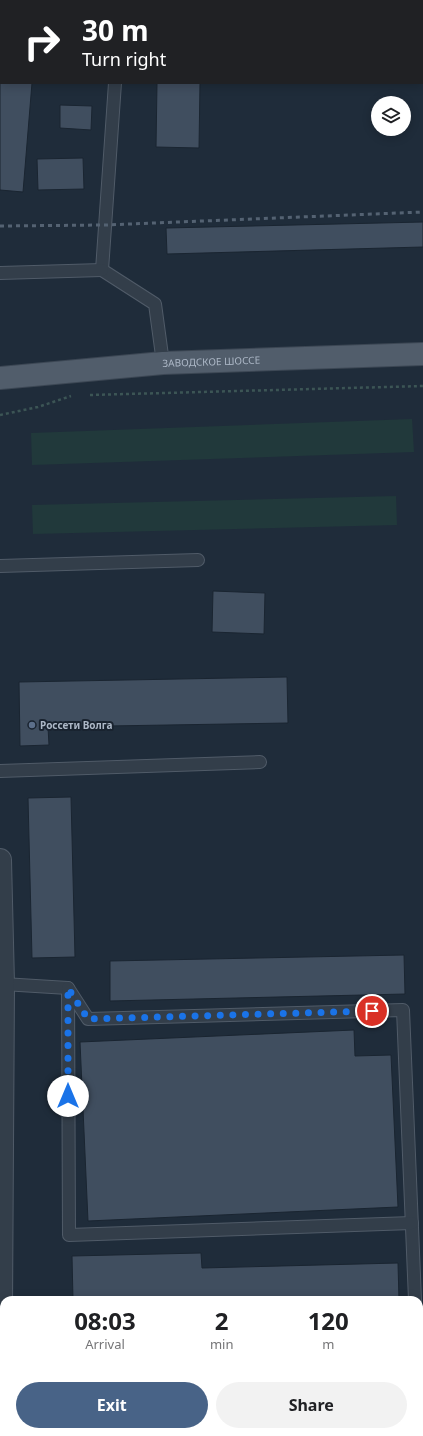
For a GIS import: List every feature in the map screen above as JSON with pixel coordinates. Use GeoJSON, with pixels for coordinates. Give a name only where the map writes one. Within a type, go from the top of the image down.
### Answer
{"type":"FeatureCollection","features":[{"type":"Feature","properties":{"kind":"main road","name":"ЗАВОДСКОЕ ШОССЕ"},"geometry":{"type":"LineString","coordinates":[[0,378],[164,363],[423,354]]}},
{"type":"Feature","properties":{"kind":"street"},"geometry":{"type":"LineString","coordinates":[[0,860],[3,984],[2,1296]]}},
{"type":"Feature","properties":{"kind":"lane"},"geometry":{"type":"LineString","coordinates":[[102,270],[115,84]]}},
{"type":"Feature","properties":{"kind":"lane"},"geometry":{"type":"LineString","coordinates":[[0,273],[102,270],[155,304],[164,363]]}},
{"type":"Feature","properties":{"kind":"lane"},"geometry":{"type":"LineString","coordinates":[[0,566],[198,560]]}},
{"type":"Feature","properties":{"kind":"lane"},"geometry":{"type":"LineString","coordinates":[[0,771],[260,762]]}},
{"type":"Feature","properties":{"kind":"lane"},"geometry":{"type":"LineString","coordinates":[[3,984],[68,988]]}},
{"type":"Feature","properties":{"kind":"lane"},"geometry":{"type":"LineString","coordinates":[[68,988],[69,1235],[412,1223]]}},
{"type":"Feature","properties":{"kind":"lane"},"geometry":{"type":"LineString","coordinates":[[68,988],[88,1019],[403,1010],[415,1296]]}},
{"type":"Feature","properties":{"kind":"path"},"geometry":{"type":"LineString","coordinates":[[90,395],[423,386]]}},
{"type":"Feature","properties":{"kind":"path"},"geometry":{"type":"LineString","coordinates":[[0,415],[38,408],[74,395]]}},
{"type":"Feature","properties":{"kind":"green space"},"geometry":{"type":"Polygon","coordinates":[[[412,419],[414,452],[32,465],[31,433],[412,419]]]}},
{"type":"Feature","properties":{"kind":"green space"},"geometry":{"type":"Polygon","coordinates":[[[396,496],[397,525],[33,534],[32,505],[396,496]]]}},
{"type":"Feature","properties":{"kind":"building"},"geometry":{"type":"Polygon","coordinates":[[[0,84],[32,84],[23,192],[0,190],[0,84]]]}},
{"type":"Feature","properties":{"kind":"building"},"geometry":{"type":"Polygon","coordinates":[[[157,84],[200,84],[199,148],[156,147],[157,84]]]}},
{"type":"Feature","properties":{"kind":"building"},"geometry":{"type":"Polygon","coordinates":[[[60,105],[92,106],[91,130],[60,128],[60,105]]]}},
{"type":"Feature","properties":{"kind":"building"},"geometry":{"type":"Polygon","coordinates":[[[83,158],[84,189],[38,190],[37,159],[83,158]]]}},
{"type":"Feature","properties":{"kind":"building"},"geometry":{"type":"Polygon","coordinates":[[[423,222],[423,247],[167,254],[166,228],[423,222]]]}},
{"type":"Feature","properties":{"kind":"building"},"geometry":{"type":"Polygon","coordinates":[[[213,591],[265,593],[264,634],[212,632],[213,591]]]}},
{"type":"Feature","properties":{"kind":"building"},"geometry":{"type":"Polygon","coordinates":[[[287,677],[288,723],[48,727],[49,745],[20,746],[19,682],[287,677]]]}},
{"type":"Feature","properties":{"kind":"building"},"geometry":{"type":"Polygon","coordinates":[[[71,797],[75,957],[32,958],[28,798],[71,797]]]}},
{"type":"Feature","properties":{"kind":"building"},"geometry":{"type":"Polygon","coordinates":[[[404,955],[405,994],[110,1001],[110,961],[404,955]]]}},
{"type":"Feature","properties":{"kind":"building"},"geometry":{"type":"Polygon","coordinates":[[[354,1030],[355,1056],[391,1055],[398,1207],[88,1221],[80,1042],[354,1030]]]}},
{"type":"Feature","properties":{"kind":"building"},"geometry":{"type":"Polygon","coordinates":[[[201,1253],[202,1268],[398,1263],[399,1296],[73,1296],[72,1256],[201,1253]]]}},
{"type":"Feature","properties":{"kind":"railway"},"geometry":{"type":"LineString","coordinates":[[0,226],[105,225],[423,212]]}},
{"type":"Feature","properties":{"kind":"place","name":"Россети Волга"},"geometry":{"type":"Point","coordinates":[32,725]}},
{"type":"Feature","properties":{"kind":"route"},"geometry":{"type":"LineString","coordinates":[[68,1096],[68,988],[88,1019],[372,1011]]}}]}
